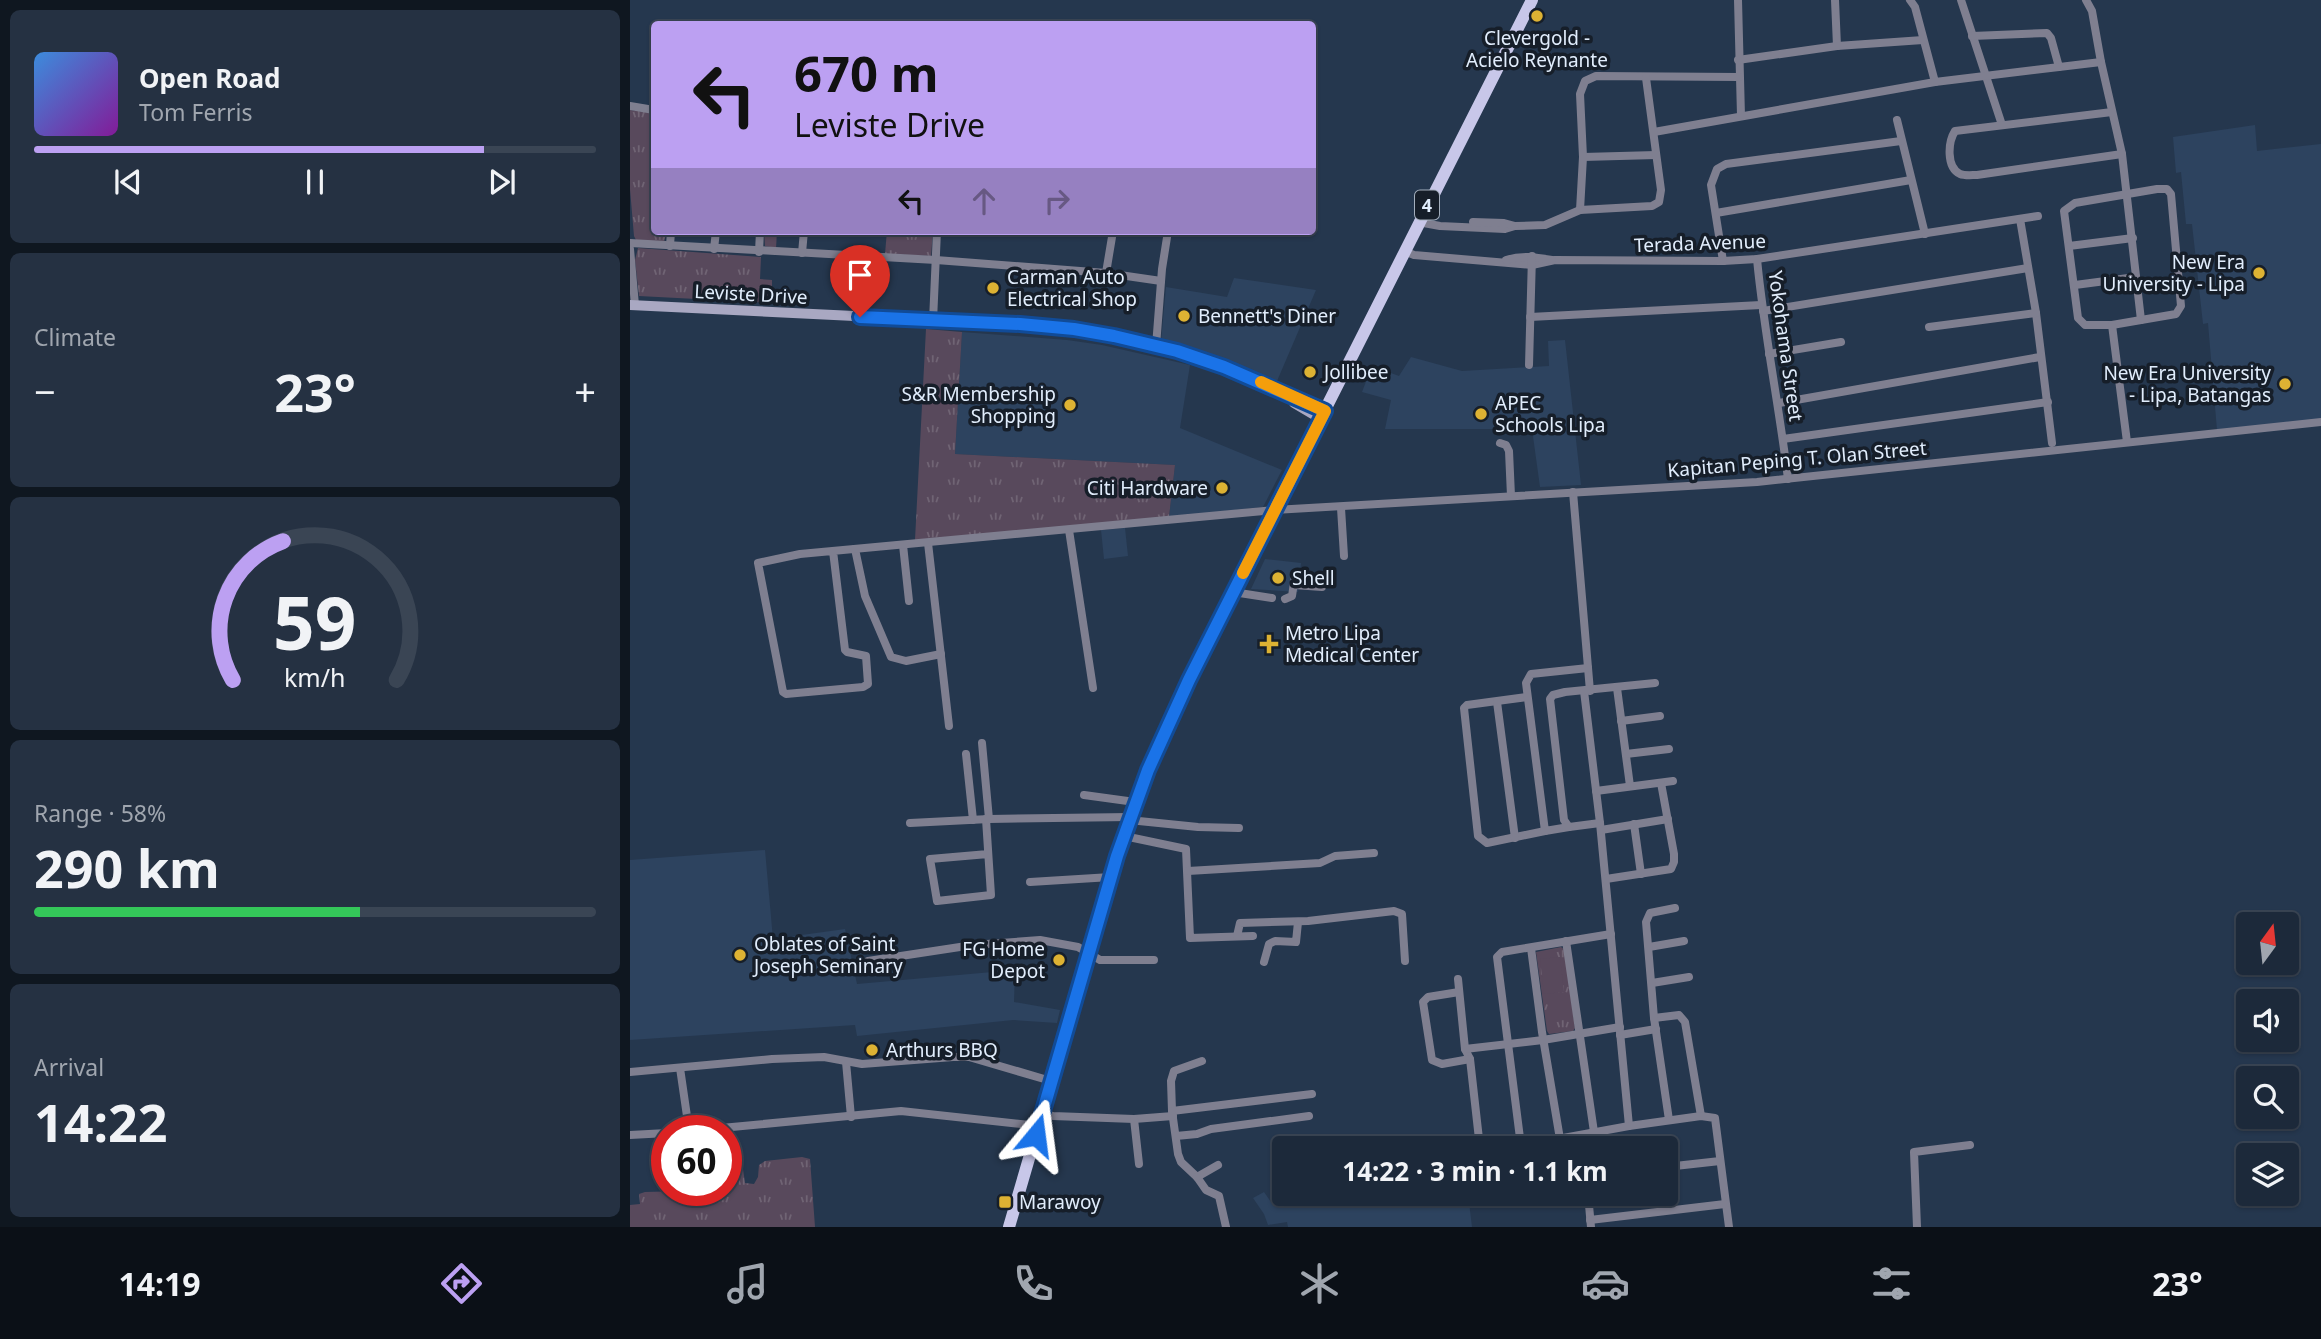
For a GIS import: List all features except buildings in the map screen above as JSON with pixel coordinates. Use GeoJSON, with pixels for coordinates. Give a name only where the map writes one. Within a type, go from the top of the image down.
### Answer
{"type":"FeatureCollection","features":[{"type":"Feature","properties":{"kind":"main road","name":"4"},"geometry":{"type":"LineString","coordinates":[[1009,1227],[1135,802],[1180,698],[1532,0]]}},
{"type":"Feature","properties":{"kind":"main road","name":"Leviste Drive"},"geometry":{"type":"LineString","coordinates":[[632,305],[995,325],[1098,338],[1186,359],[1251,382],[1323,415]]}},
{"type":"Feature","properties":{"kind":"main road","name":"Leviste Drive"},"geometry":{"type":"LineString","coordinates":[[995,325],[1020,324],[1074,329],[1156,346],[1242,373],[1323,415]]}},
{"type":"Feature","properties":{"kind":"street"},"geometry":{"type":"LineString","coordinates":[[1738,0],[1741,116]]}},
{"type":"Feature","properties":{"kind":"street"},"geometry":{"type":"LineString","coordinates":[[1835,0],[1837,46]]}},
{"type":"Feature","properties":{"kind":"street"},"geometry":{"type":"LineString","coordinates":[[1910,0],[1915,7],[1935,82]]}},
{"type":"Feature","properties":{"kind":"street"},"geometry":{"type":"LineString","coordinates":[[1961,0],[2002,125]]}},
{"type":"Feature","properties":{"kind":"street"},"geometry":{"type":"LineString","coordinates":[[2087,0],[2092,11],[2122,154],[2141,320]]}},
{"type":"Feature","properties":{"kind":"street"},"geometry":{"type":"LineString","coordinates":[[1972,36],[2047,33],[2051,38],[2059,67]]}},
{"type":"Feature","properties":{"kind":"street"},"geometry":{"type":"LineString","coordinates":[[1738,60],[1837,46],[1923,40]]}},
{"type":"Feature","properties":{"kind":"street"},"geometry":{"type":"LineString","coordinates":[[1654,132],[1935,82],[2101,62]]}},
{"type":"Feature","properties":{"kind":"street"},"geometry":{"type":"LineString","coordinates":[[1580,210],[1583,157],[1580,94],[1585,81],[1596,76],[1739,76]]}},
{"type":"Feature","properties":{"kind":"street"},"geometry":{"type":"LineString","coordinates":[[1419,220],[1504,223],[1515,226],[1545,225],[1580,210],[1652,206],[1659,202],[1661,190],[1646,78]]}},
{"type":"Feature","properties":{"kind":"street"},"geometry":{"type":"LineString","coordinates":[[630,106],[651,110]]}},
{"type":"Feature","properties":{"kind":"street"},"geometry":{"type":"LineString","coordinates":[[2112,112],[1955,131],[1951,137],[1950,148],[1952,167],[1958,173],[1977,175],[2122,154]]}},
{"type":"Feature","properties":{"kind":"street"},"geometry":{"type":"LineString","coordinates":[[1897,120],[1925,234]]}},
{"type":"Feature","properties":{"kind":"street"},"geometry":{"type":"LineString","coordinates":[[1723,261],[1712,185],[1717,169],[1726,164],[1900,141]]}},
{"type":"Feature","properties":{"kind":"street"},"geometry":{"type":"LineString","coordinates":[[1583,157],[1656,155]]}},
{"type":"Feature","properties":{"kind":"street"},"geometry":{"type":"LineString","coordinates":[[1716,213],[1911,180]]}},
{"type":"Feature","properties":{"kind":"street"},"geometry":{"type":"LineString","coordinates":[[2167,189],[2171,194],[2180,306],[2176,314],[2112,325],[2085,325],[2078,318],[2064,211],[2075,203],[2128,194],[2167,189]]}},
{"type":"Feature","properties":{"kind":"street","name":"Terada Avenue"},"geometry":{"type":"LineString","coordinates":[[1404,251],[1414,255],[1505,261],[1517,257],[1532,260],[1723,261],[1757,259],[2038,216]]}},
{"type":"Feature","properties":{"kind":"street"},"geometry":{"type":"LineString","coordinates":[[2020,219],[2036,313],[2052,443]]}},
{"type":"Feature","properties":{"kind":"street"},"geometry":{"type":"LineString","coordinates":[[670,246],[671,235]]}},
{"type":"Feature","properties":{"kind":"street"},"geometry":{"type":"LineString","coordinates":[[714,250],[716,235]]}},
{"type":"Feature","properties":{"kind":"street"},"geometry":{"type":"LineString","coordinates":[[759,252],[760,235]]}},
{"type":"Feature","properties":{"kind":"street"},"geometry":{"type":"LineString","coordinates":[[802,253],[804,235]]}},
{"type":"Feature","properties":{"kind":"street"},"geometry":{"type":"LineString","coordinates":[[933,321],[937,235]]}},
{"type":"Feature","properties":{"kind":"street"},"geometry":{"type":"LineString","coordinates":[[1106,273],[1111,235]]}},
{"type":"Feature","properties":{"kind":"street"},"geometry":{"type":"LineString","coordinates":[[1156,346],[1167,235]]}},
{"type":"Feature","properties":{"kind":"street"},"geometry":{"type":"LineString","coordinates":[[2069,246],[2133,238]]}},
{"type":"Feature","properties":{"kind":"street"},"geometry":{"type":"LineString","coordinates":[[630,243],[714,250],[936,260],[1106,273],[1161,281]]}},
{"type":"Feature","properties":{"kind":"street"},"geometry":{"type":"LineString","coordinates":[[630,249],[632,305]]}},
{"type":"Feature","properties":{"kind":"street","name":"Yokohama Street"},"geometry":{"type":"LineString","coordinates":[[1757,259],[1788,479]]}},
{"type":"Feature","properties":{"kind":"street"},"geometry":{"type":"LineString","coordinates":[[1529,365],[1532,260]]}},
{"type":"Feature","properties":{"kind":"street"},"geometry":{"type":"LineString","coordinates":[[1530,317],[1762,308],[2028,268]]}},
{"type":"Feature","properties":{"kind":"street"},"geometry":{"type":"LineString","coordinates":[[2075,285],[2136,277]]}},
{"type":"Feature","properties":{"kind":"street"},"geometry":{"type":"LineString","coordinates":[[1929,327],[2036,313]]}},
{"type":"Feature","properties":{"kind":"street"},"geometry":{"type":"LineString","coordinates":[[2112,325],[2127,442]]}},
{"type":"Feature","properties":{"kind":"street"},"geometry":{"type":"LineString","coordinates":[[1769,354],[1841,342]]}},
{"type":"Feature","properties":{"kind":"street"},"geometry":{"type":"LineString","coordinates":[[1779,402],[2040,357]]}},
{"type":"Feature","properties":{"kind":"street"},"geometry":{"type":"LineString","coordinates":[[1783,439],[2048,402]]}},
{"type":"Feature","properties":{"kind":"street","name":"Kapitan Peping T. Olan Street"},"geometry":{"type":"LineString","coordinates":[[833,551],[845,650],[866,656],[869,684],[863,687],[786,694],[783,692],[758,563],[800,554],[1274,510],[1788,479],[2321,422]]}},
{"type":"Feature","properties":{"kind":"street"},"geometry":{"type":"LineString","coordinates":[[1500,443],[1506,444],[1510,451],[1511,496]]}},
{"type":"Feature","properties":{"kind":"street"},"geometry":{"type":"LineString","coordinates":[[1573,492],[1588,668],[1587,691],[1629,1126]]}},
{"type":"Feature","properties":{"kind":"street"},"geometry":{"type":"LineString","coordinates":[[1341,508],[1344,556]]}},
{"type":"Feature","properties":{"kind":"street"},"geometry":{"type":"LineString","coordinates":[[1069,530],[1093,688]]}},
{"type":"Feature","properties":{"kind":"street"},"geometry":{"type":"LineString","coordinates":[[928,543],[948,726]]}},
{"type":"Feature","properties":{"kind":"street"},"geometry":{"type":"LineString","coordinates":[[903,545],[909,601]]}},
{"type":"Feature","properties":{"kind":"street"},"geometry":{"type":"LineString","coordinates":[[855,549],[864,596],[891,657],[906,661],[941,654]]}},
{"type":"Feature","properties":{"kind":"street"},"geometry":{"type":"LineString","coordinates":[[1285,599],[1292,597],[1295,581],[1322,587]]}},
{"type":"Feature","properties":{"kind":"street"},"geometry":{"type":"LineString","coordinates":[[1233,592],[1272,598]]}},
{"type":"Feature","properties":{"kind":"street"},"geometry":{"type":"LineString","coordinates":[[1545,831],[1526,683],[1531,674],[1588,668]]}},
{"type":"Feature","properties":{"kind":"street"},"geometry":{"type":"LineString","coordinates":[[1569,827],[1563,812],[1550,699],[1553,695],[1655,683]]}},
{"type":"Feature","properties":{"kind":"street"},"geometry":{"type":"LineString","coordinates":[[1617,688],[1630,786]]}},
{"type":"Feature","properties":{"kind":"street"},"geometry":{"type":"LineString","coordinates":[[1527,697],[1466,705],[1464,708],[1478,836],[1482,841],[1487,843],[1569,827],[1601,827],[1668,819]]}},
{"type":"Feature","properties":{"kind":"street"},"geometry":{"type":"LineString","coordinates":[[1497,702],[1515,838]]}},
{"type":"Feature","properties":{"kind":"street"},"geometry":{"type":"LineString","coordinates":[[1621,721],[1660,716]]}},
{"type":"Feature","properties":{"kind":"street"},"geometry":{"type":"LineString","coordinates":[[982,743],[988,854],[993,893],[937,901],[930,859],[988,854]]}},
{"type":"Feature","properties":{"kind":"street"},"geometry":{"type":"LineString","coordinates":[[1626,754],[1669,749]]}},
{"type":"Feature","properties":{"kind":"street"},"geometry":{"type":"LineString","coordinates":[[966,754],[973,820]]}},
{"type":"Feature","properties":{"kind":"street"},"geometry":{"type":"LineString","coordinates":[[1596,790],[1673,781]]}},
{"type":"Feature","properties":{"kind":"street"},"geometry":{"type":"LineString","coordinates":[[1606,879],[1671,869],[1674,862],[1661,783]]}},
{"type":"Feature","properties":{"kind":"street"},"geometry":{"type":"LineString","coordinates":[[1084,794],[1135,802]]}},
{"type":"Feature","properties":{"kind":"street"},"geometry":{"type":"LineString","coordinates":[[910,823],[988,819],[1129,819],[1198,827],[1239,828]]}},
{"type":"Feature","properties":{"kind":"street"},"geometry":{"type":"LineString","coordinates":[[1634,824],[1641,874]]}},
{"type":"Feature","properties":{"kind":"street"},"geometry":{"type":"LineString","coordinates":[[1124,836],[1186,849],[1190,938],[1254,936]]}},
{"type":"Feature","properties":{"kind":"street"},"geometry":{"type":"LineString","coordinates":[[1188,871],[1320,863],[1335,856],[1374,853]]}},
{"type":"Feature","properties":{"kind":"street"},"geometry":{"type":"LineString","coordinates":[[1030,882],[1111,877]]}},
{"type":"Feature","properties":{"kind":"street"},"geometry":{"type":"LineString","coordinates":[[1669,1120],[1654,1018],[1647,916],[1675,908]]}},
{"type":"Feature","properties":{"kind":"street"},"geometry":{"type":"LineString","coordinates":[[1237,936],[1240,923],[1298,922],[1394,911],[1402,914],[1405,961]]}},
{"type":"Feature","properties":{"kind":"street"},"geometry":{"type":"LineString","coordinates":[[1264,962],[1269,944],[1275,941],[1296,942],[1298,922]]}},
{"type":"Feature","properties":{"kind":"street"},"geometry":{"type":"LineString","coordinates":[[1520,1136],[1497,957],[1502,952],[1611,934]]}},
{"type":"Feature","properties":{"kind":"street"},"geometry":{"type":"LineString","coordinates":[[868,961],[973,945],[1040,940],[1078,947],[1100,960],[1154,960]]}},
{"type":"Feature","properties":{"kind":"street"},"geometry":{"type":"LineString","coordinates":[[1566,941],[1594,1132]]}},
{"type":"Feature","properties":{"kind":"street"},"geometry":{"type":"LineString","coordinates":[[1649,947],[1684,941]]}},
{"type":"Feature","properties":{"kind":"street"},"geometry":{"type":"LineString","coordinates":[[1531,948],[1560,1136]]}},
{"type":"Feature","properties":{"kind":"street"},"geometry":{"type":"LineString","coordinates":[[1652,984],[1689,977]]}},
{"type":"Feature","properties":{"kind":"street"},"geometry":{"type":"LineString","coordinates":[[1458,979],[1465,1049],[1469,1059],[1479,1136]]}},
{"type":"Feature","properties":{"kind":"street"},"geometry":{"type":"LineString","coordinates":[[1459,992],[1425,999],[1423,1002],[1432,1060],[1435,1063],[1469,1059]]}},
{"type":"Feature","properties":{"kind":"street"},"geometry":{"type":"LineString","coordinates":[[1654,1018],[1679,1015],[1685,1022],[1701,1116]]}},
{"type":"Feature","properties":{"kind":"street"},"geometry":{"type":"LineString","coordinates":[[1465,1049],[1580,1033],[1656,1030]]}},
{"type":"Feature","properties":{"kind":"street"},"geometry":{"type":"LineString","coordinates":[[630,1072],[785,1058],[824,1057],[862,1064],[969,1057],[1051,1082]]}},
{"type":"Feature","properties":{"kind":"street"},"geometry":{"type":"LineString","coordinates":[[1202,1061],[1174,1071],[1171,1081],[1176,1136],[1181,1161],[1209,1193],[1219,1196],[1226,1227]]}},
{"type":"Feature","properties":{"kind":"street"},"geometry":{"type":"LineString","coordinates":[[846,1062],[851,1117]]}},
{"type":"Feature","properties":{"kind":"street"},"geometry":{"type":"LineString","coordinates":[[680,1068],[687,1115]]}},
{"type":"Feature","properties":{"kind":"street"},"geometry":{"type":"LineString","coordinates":[[1043,1113],[1053,1116],[1134,1119],[1312,1094]]}},
{"type":"Feature","properties":{"kind":"street"},"geometry":{"type":"LineString","coordinates":[[742,1126],[901,1111],[1039,1126]]}},
{"type":"Feature","properties":{"kind":"street"},"geometry":{"type":"LineString","coordinates":[[1176,1136],[1309,1116]]}},
{"type":"Feature","properties":{"kind":"street"},"geometry":{"type":"LineString","coordinates":[[1581,1136],[1669,1120],[1701,1116],[1715,1118],[1728,1227]]}},
{"type":"Feature","properties":{"kind":"street"},"geometry":{"type":"LineString","coordinates":[[1134,1119],[1139,1164]]}},
{"type":"Feature","properties":{"kind":"street"},"geometry":{"type":"LineString","coordinates":[[630,1135],[651,1134]]}},
{"type":"Feature","properties":{"kind":"street"},"geometry":{"type":"LineString","coordinates":[[1917,1227],[1914,1152],[1970,1145]]}},
{"type":"Feature","properties":{"kind":"street"},"geometry":{"type":"LineString","coordinates":[[1678,1166],[1720,1161]]}},
{"type":"Feature","properties":{"kind":"street"},"geometry":{"type":"LineString","coordinates":[[1197,1177],[1219,1165]]}},
{"type":"Feature","properties":{"kind":"street"},"geometry":{"type":"LineString","coordinates":[[1589,1206],[1591,1224],[1725,1204]]}},
{"type":"Feature","properties":{"kind":"shaded area","name":"New Era University - Lipa"},"geometry":{"type":"Polygon","coordinates":[[[2255,125],[2257,151],[2321,144],[2321,419],[2217,430],[2208,323],[2203,324],[2192,224],[2186,224],[2181,172],[2176,173],[2173,137],[2255,125]]]}},
{"type":"Feature","properties":{"kind":"shaded area"},"geometry":{"type":"Polygon","coordinates":[[[1234,278],[1316,290],[1277,381],[1161,341],[1166,287],[1227,297],[1234,278]]]}},
{"type":"Feature","properties":{"kind":"shaded area","name":"S&R Membership Shopping"},"geometry":{"type":"Polygon","coordinates":[[[962,332],[1102,345],[1190,365],[1180,428],[1282,470],[1263,507],[1169,517],[1175,465],[955,454],[962,332]]]}},
{"type":"Feature","properties":{"kind":"shaded area","name":"APEC Schools Lipa"},"geometry":{"type":"Polygon","coordinates":[[[1565,340],[1581,485],[1540,487],[1532,429],[1385,429],[1391,400],[1362,392],[1372,366],[1399,376],[1411,357],[1462,371],[1549,366],[1548,341],[1565,340]]]}},
{"type":"Feature","properties":{"kind":"shaded area"},"geometry":{"type":"Polygon","coordinates":[[[1125,528],[1128,556],[1104,559],[1101,530],[1125,528]]]}},
{"type":"Feature","properties":{"kind":"shaded area"},"geometry":{"type":"Polygon","coordinates":[[[1265,559],[1301,563],[1298,592],[1251,589],[1265,559]]]}},
{"type":"Feature","properties":{"kind":"shaded area","name":"Oblates of Saint Joseph Seminary"},"geometry":{"type":"Polygon","coordinates":[[[765,850],[773,939],[845,929],[857,984],[1015,970],[1014,1002],[1060,1010],[1057,1023],[1013,1020],[857,1036],[855,1025],[630,1040],[630,860],[765,850]]]}},
{"type":"Feature","properties":{"kind":"shaded area"},"geometry":{"type":"Polygon","coordinates":[[[1264,1192],[1272,1206],[1286,1207],[1469,1206],[1472,1227],[1288,1227],[1287,1222],[1268,1225],[1253,1198],[1264,1192]]]}},
{"type":"Feature","properties":{"kind":"green space"},"geometry":{"type":"Polygon","coordinates":[[[630,110],[651,113],[651,235],[666,235],[664,242],[636,240],[630,189],[630,110]]]}},
{"type":"Feature","properties":{"kind":"green space"},"geometry":{"type":"Polygon","coordinates":[[[764,235],[777,235],[776,248],[765,246],[764,235]]]}},
{"type":"Feature","properties":{"kind":"green space"},"geometry":{"type":"Polygon","coordinates":[[[887,235],[933,235],[931,256],[885,254],[887,235]]]}},
{"type":"Feature","properties":{"kind":"green space"},"geometry":{"type":"Polygon","coordinates":[[[638,248],[761,257],[760,279],[772,280],[772,303],[639,296],[635,260],[638,248]]]}},
{"type":"Feature","properties":{"kind":"green space"},"geometry":{"type":"Polygon","coordinates":[[[926,329],[962,332],[955,454],[1175,465],[1169,517],[915,540],[926,329]]]}},
{"type":"Feature","properties":{"kind":"green space"},"geometry":{"type":"Polygon","coordinates":[[[1561,947],[1565,950],[1575,1028],[1573,1031],[1549,1034],[1536,952],[1561,947]]]}},
{"type":"Feature","properties":{"kind":"green space"},"geometry":{"type":"Polygon","coordinates":[[[1560,957],[1564,992],[1544,994],[1540,959],[1560,957]]]}},
{"type":"Feature","properties":{"kind":"green space"},"geometry":{"type":"Polygon","coordinates":[[[802,1157],[810,1159],[815,1227],[630,1227],[630,1205],[640,1204],[639,1194],[645,1192],[651,1192],[651,1206],[742,1206],[742,1169],[745,1183],[754,1184],[759,1165],[765,1161],[802,1157]]]}},
{"type":"Feature","properties":{"kind":"slow traffic"},"geometry":{"type":"LineString","coordinates":[[1243,573],[1325,411],[1261,382]]}},
{"type":"Feature","properties":{"kind":"place","name":"Clevergold - Acielo Reynante"},"geometry":{"type":"Point","coordinates":[1537,16]}},
{"type":"Feature","properties":{"kind":"place","name":"New Era University - Lipa"},"geometry":{"type":"Point","coordinates":[2259,273]}},
{"type":"Feature","properties":{"kind":"place","name":"Carman Auto Electrical Shop"},"geometry":{"type":"Point","coordinates":[993,288]}},
{"type":"Feature","properties":{"kind":"place","name":"Bennett's Diner"},"geometry":{"type":"Point","coordinates":[1184,316]}},
{"type":"Feature","properties":{"kind":"place","name":"Jollibee"},"geometry":{"type":"Point","coordinates":[1310,372]}},
{"type":"Feature","properties":{"kind":"place","name":"New Era University - Lipa, Batangas"},"geometry":{"type":"Point","coordinates":[2285,384]}},
{"type":"Feature","properties":{"kind":"place","name":"S&R Membership Shopping"},"geometry":{"type":"Point","coordinates":[1070,405]}},
{"type":"Feature","properties":{"kind":"place","name":"APEC Schools Lipa"},"geometry":{"type":"Point","coordinates":[1481,414]}},
{"type":"Feature","properties":{"kind":"place","name":"Citi Hardware"},"geometry":{"type":"Point","coordinates":[1222,488]}},
{"type":"Feature","properties":{"kind":"place","name":"Shell"},"geometry":{"type":"Point","coordinates":[1278,578]}},
{"type":"Feature","properties":{"kind":"place","name":"Metro Lipa Medical Center"},"geometry":{"type":"Point","coordinates":[1269,644]}},
{"type":"Feature","properties":{"kind":"place","name":"Oblates of Saint Joseph Seminary"},"geometry":{"type":"Point","coordinates":[740,955]}},
{"type":"Feature","properties":{"kind":"place","name":"FG Home Depot"},"geometry":{"type":"Point","coordinates":[1059,960]}},
{"type":"Feature","properties":{"kind":"place","name":"Arthurs BBQ"},"geometry":{"type":"Point","coordinates":[872,1050]}},
{"type":"Feature","properties":{"kind":"place","name":"Marawoy"},"geometry":{"type":"Point","coordinates":[1005,1202]}},
{"type":"Feature","properties":{"kind":"route"},"geometry":{"type":"LineString","coordinates":[[860,317],[1020,324],[1114,336],[1177,351],[1224,367],[1325,411],[1189,680],[1135,802],[1036,1135]]}}]}
